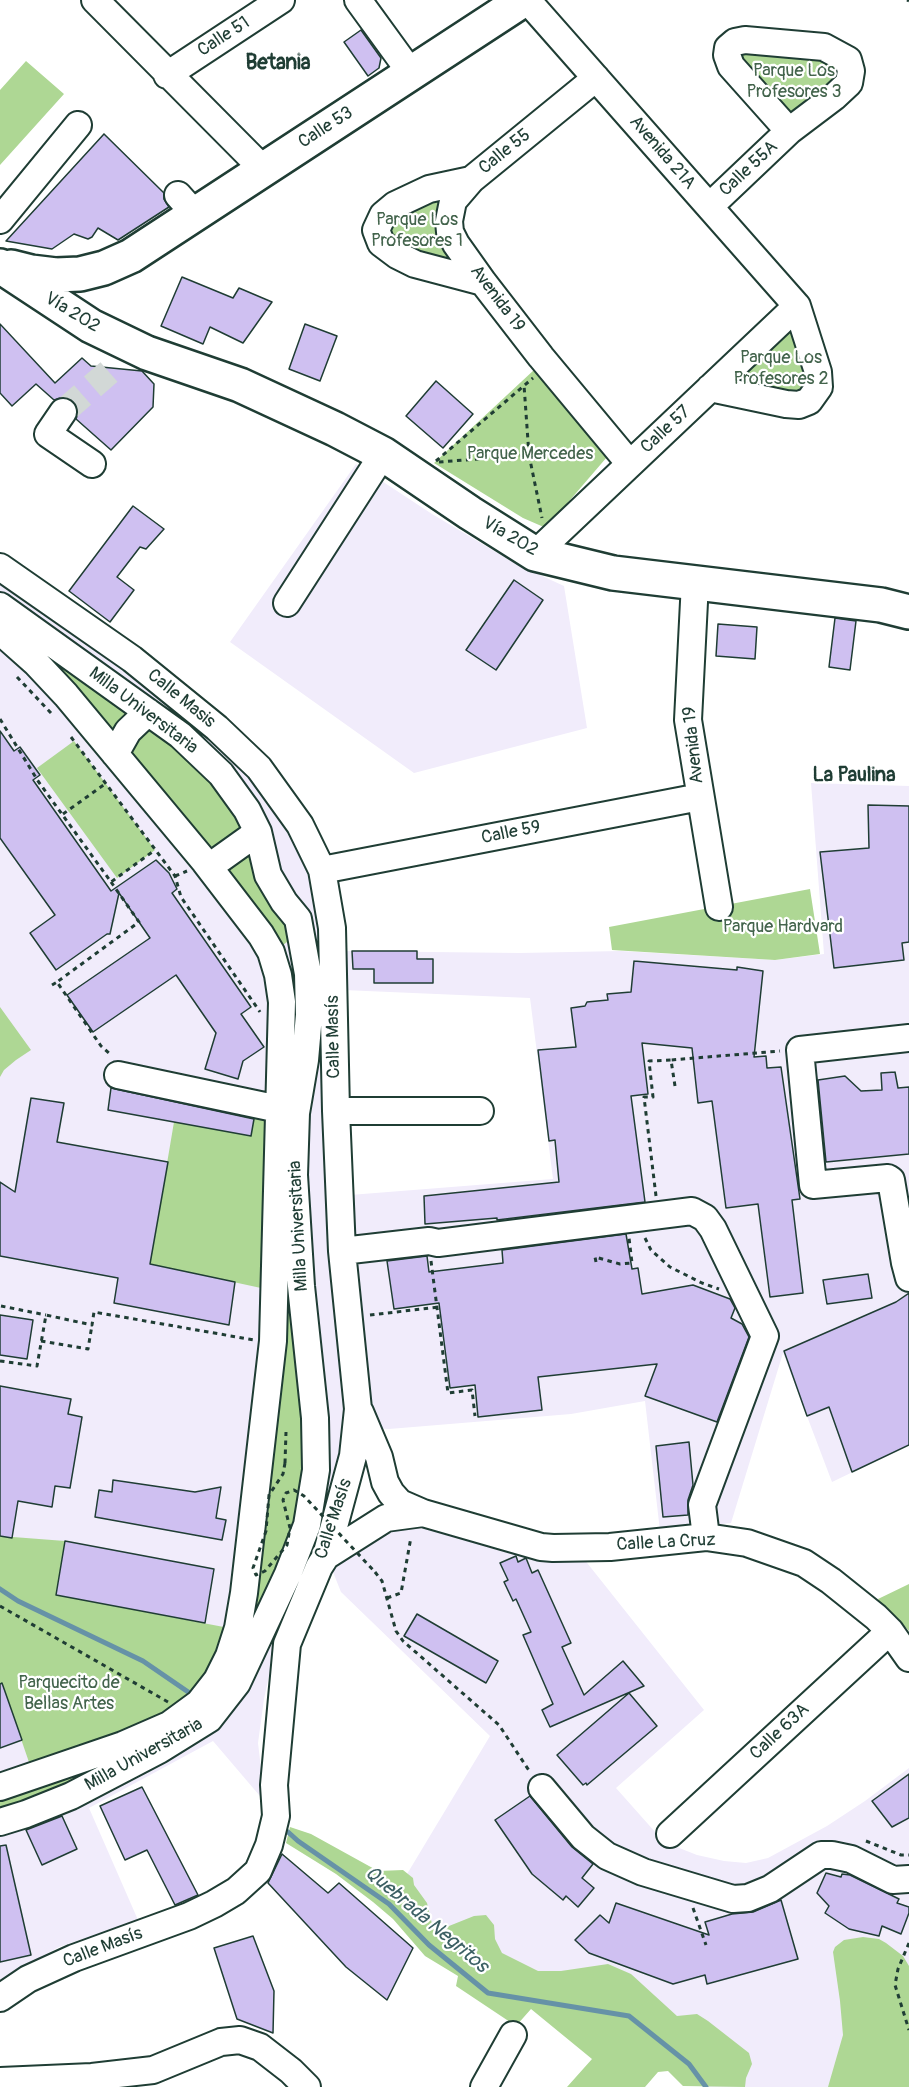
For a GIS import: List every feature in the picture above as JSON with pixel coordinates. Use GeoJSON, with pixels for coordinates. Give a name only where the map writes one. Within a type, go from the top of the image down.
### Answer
{"type":"FeatureCollection","features":[{"type":"Feature","properties":{"kind":"main road","name":"Calle 53"},"geometry":{"type":"LineString","coordinates":[[0,278],[15,287],[44,296],[82,292],[97,285],[110,276],[186,205],[263,169],[525,0]]}},
{"type":"Feature","properties":{"kind":"main road","name":"Calle 53"},"geometry":{"type":"LineString","coordinates":[[0,264],[31,272],[56,275],[80,274],[104,268],[130,256]]}},
{"type":"Feature","properties":{"kind":"main road","name":"Vía 202"},"geometry":{"type":"LineString","coordinates":[[0,264],[91,326],[147,353],[240,386],[335,429],[383,454],[470,513],[613,573],[881,605],[909,612]]}},
{"type":"Feature","properties":{"kind":"main road"},"geometry":{"type":"LineString","coordinates":[[91,326],[83,317],[82,305],[86,294],[97,285]]}},
{"type":"Feature","properties":{"kind":"main road","name":"Vía 202"},"geometry":{"type":"LineString","coordinates":[[0,292],[49,322],[79,336],[109,348],[147,353]]}},
{"type":"Feature","properties":{"kind":"street"},"geometry":{"type":"LineString","coordinates":[[95,0],[167,75],[263,169]]}},
{"type":"Feature","properties":{"kind":"street","name":"Calle 51"},"geometry":{"type":"LineString","coordinates":[[167,75],[281,0]]}},
{"type":"Feature","properties":{"kind":"street"},"geometry":{"type":"LineString","coordinates":[[358,0],[411,73]]}},
{"type":"Feature","properties":{"kind":"street","name":"Avenida 21A"},"geometry":{"type":"LineString","coordinates":[[525,0],[797,306]]}},
{"type":"Feature","properties":{"kind":"street","name":"Calle 55A"},"geometry":{"type":"LineString","coordinates":[[710,206],[789,131],[834,97],[849,82],[851,71],[848,60],[824,47],[745,40],[735,42],[728,48],[727,55],[731,66],[789,131]]}},
{"type":"Feature","properties":{"kind":"street","name":"Calle 55"},"geometry":{"type":"LineString","coordinates":[[456,244],[450,232],[450,210],[453,201],[471,180],[596,78]]}},
{"type":"Feature","properties":{"kind":"street"},"geometry":{"type":"LineString","coordinates":[[0,220],[78,125]]}},
{"type":"Feature","properties":{"kind":"street"},"geometry":{"type":"LineString","coordinates":[[471,180],[429,189],[395,205],[384,215],[376,230],[381,243],[397,255],[415,264],[483,282]]}},
{"type":"Feature","properties":{"kind":"street","name":"Avenida 19"},"geometry":{"type":"LineString","coordinates":[[456,244],[548,365],[630,464]]}},
{"type":"Feature","properties":{"kind":"street"},"geometry":{"type":"LineString","coordinates":[[710,388],[786,404],[799,405],[809,401],[819,387],[818,372],[797,306]]}},
{"type":"Feature","properties":{"kind":"street","name":"Calle 57"},"geometry":{"type":"LineString","coordinates":[[540,541],[630,464],[797,306]]}},
{"type":"Feature","properties":{"kind":"street"},"geometry":{"type":"LineString","coordinates":[[63,411],[48,434],[92,464]]}},
{"type":"Feature","properties":{"kind":"street"},"geometry":{"type":"LineString","coordinates":[[287,603],[383,454]]}},
{"type":"Feature","properties":{"kind":"street","name":"Calle Masis"},"geometry":{"type":"LineString","coordinates":[[0,567],[132,659],[234,744],[259,768],[300,825],[322,870]]}},
{"type":"Feature","properties":{"kind":"street","name":"Avenida 19"},"geometry":{"type":"LineString","coordinates":[[695,582],[688,720],[719,907]]}},
{"type":"Feature","properties":{"kind":"street","name":"Milla Universitaria"},"geometry":{"type":"LineString","coordinates":[[0,606],[180,735],[221,774],[242,802],[258,832],[268,875],[284,902],[298,919],[308,974],[309,1015],[305,1060],[287,1111],[273,1341],[244,1593],[238,1628],[229,1656],[216,1680],[199,1703],[169,1725],[123,1745],[0,1787]]}},
{"type":"Feature","properties":{"kind":"street","name":"Milla Universitaria"},"geometry":{"type":"LineString","coordinates":[[0,631],[36,663],[66,695],[209,867],[261,935],[270,952],[278,975],[282,1002],[287,1111],[310,1363],[316,1461],[307,1525],[299,1548],[237,1683],[209,1719],[159,1750],[71,1796],[0,1822]]}},
{"type":"Feature","properties":{"kind":"street"},"geometry":{"type":"LineString","coordinates":[[115,754],[128,731],[148,712]]}},
{"type":"Feature","properties":{"kind":"street","name":"Calle 59"},"geometry":{"type":"LineString","coordinates":[[322,870],[700,797]]}},
{"type":"Feature","properties":{"kind":"street"},"geometry":{"type":"LineString","coordinates":[[209,867],[258,832]]}},
{"type":"Feature","properties":{"kind":"street","name":"Calle Masís"},"geometry":{"type":"LineString","coordinates":[[0,1998],[28,1978],[74,1958],[189,1916],[236,1891],[258,1871],[269,1845],[276,1816],[274,1785],[287,1644],[319,1567],[326,1556],[353,1456],[358,1409],[342,1251],[332,928],[322,870]]}},
{"type":"Feature","properties":{"kind":"street"},"geometry":{"type":"LineString","coordinates":[[270,952],[284,953],[302,942]]}},
{"type":"Feature","properties":{"kind":"street"},"geometry":{"type":"LineString","coordinates":[[909,1038],[800,1050],[813,1185],[888,1178],[891,1180],[909,1278]]}},
{"type":"Feature","properties":{"kind":"street"},"geometry":{"type":"LineString","coordinates":[[115,1065],[287,1111]]}},
{"type":"Feature","properties":{"kind":"street"},"geometry":{"type":"LineString","coordinates":[[336,1111],[480,1111]]}},
{"type":"Feature","properties":{"kind":"street"},"geometry":{"type":"LineString","coordinates":[[342,1251],[429,1241],[438,1243],[692,1211],[705,1218],[713,1229],[765,1336],[702,1505],[706,1537]]}},
{"type":"Feature","properties":{"kind":"street","name":"Calle La Cruz"},"geometry":{"type":"LineString","coordinates":[[358,1409],[379,1457],[385,1482],[391,1493],[400,1503],[419,1514],[553,1548],[610,1547],[706,1537],[747,1543],[804,1563],[852,1597],[890,1631],[909,1658]]}},
{"type":"Feature","properties":{"kind":"street","name":"Calle La Cruz"},"geometry":{"type":"LineString","coordinates":[[326,1556],[386,1518],[419,1514]]}},
{"type":"Feature","properties":{"kind":"street","name":"Calle 63A"},"geometry":{"type":"LineString","coordinates":[[670,1834],[890,1631]]}},
{"type":"Feature","properties":{"kind":"street"},"geometry":{"type":"LineString","coordinates":[[542,1788],[583,1837],[607,1856],[644,1872],[733,1899],[748,1898],[770,1889],[820,1855],[851,1859],[893,1880],[909,1879]]}},
{"type":"Feature","properties":{"kind":"street"},"geometry":{"type":"LineString","coordinates":[[484,2087],[513,2035]]}},
{"type":"Feature","properties":{"kind":"street"},"geometry":{"type":"LineString","coordinates":[[0,2081],[92,2077],[160,2079],[221,2042],[240,2040],[260,2047],[291,2071],[307,2087]]}},
{"type":"Feature","properties":{"kind":"path"},"geometry":{"type":"LineString","coordinates":[[434,463],[548,365]]}},
{"type":"Feature","properties":{"kind":"path"},"geometry":{"type":"LineString","coordinates":[[524,385],[529,455],[540,541]]}},
{"type":"Feature","properties":{"kind":"path"},"geometry":{"type":"LineString","coordinates":[[434,463],[529,455]]}},
{"type":"Feature","properties":{"kind":"path"},"geometry":{"type":"LineString","coordinates":[[428,457],[444,469]]}},
{"type":"Feature","properties":{"kind":"path"},"geometry":{"type":"LineString","coordinates":[[13,673],[57,719]]}},
{"type":"Feature","properties":{"kind":"path"},"geometry":{"type":"LineString","coordinates":[[0,721],[139,922],[52,986]]}},
{"type":"Feature","properties":{"kind":"path"},"geometry":{"type":"LineString","coordinates":[[68,734],[175,876],[181,897],[260,1012]]}},
{"type":"Feature","properties":{"kind":"path"},"geometry":{"type":"LineString","coordinates":[[63,815],[105,783]]}},
{"type":"Feature","properties":{"kind":"path"},"geometry":{"type":"LineString","coordinates":[[111,882],[154,850]]}},
{"type":"Feature","properties":{"kind":"path"},"geometry":{"type":"LineString","coordinates":[[57,982],[115,1065]]}},
{"type":"Feature","properties":{"kind":"path"},"geometry":{"type":"LineString","coordinates":[[656,1199],[644,1097],[653,1097],[649,1061],[800,1050]]}},
{"type":"Feature","properties":{"kind":"path"},"geometry":{"type":"LineString","coordinates":[[671,1060],[675,1086]]}},
{"type":"Feature","properties":{"kind":"path"},"geometry":{"type":"LineString","coordinates":[[596,1262],[595,1257],[620,1263],[632,1263],[627,1230]]}},
{"type":"Feature","properties":{"kind":"path"},"geometry":{"type":"LineString","coordinates":[[644,1235],[651,1250],[670,1267],[702,1283],[726,1290]]}},
{"type":"Feature","properties":{"kind":"path"},"geometry":{"type":"LineString","coordinates":[[1,1306],[92,1325]]}},
{"type":"Feature","properties":{"kind":"path"},"geometry":{"type":"LineString","coordinates":[[368,1323],[367,1316],[438,1307],[448,1393],[472,1390],[475,1416]]}},
{"type":"Feature","properties":{"kind":"path"},"geometry":{"type":"LineString","coordinates":[[41,1341],[88,1349],[94,1312],[260,1341],[273,1341]]}},
{"type":"Feature","properties":{"kind":"path"},"geometry":{"type":"LineString","coordinates":[[0,1361],[37,1366],[46,1315]]}},
{"type":"Feature","properties":{"kind":"path"},"geometry":{"type":"LineString","coordinates":[[285,1463],[284,1474],[269,1495],[266,1531],[253,1568],[256,1575],[265,1571],[287,1545],[290,1528],[283,1500],[286,1493],[294,1490],[304,1496],[382,1581],[396,1631]]}},
{"type":"Feature","properties":{"kind":"path"},"geometry":{"type":"LineString","coordinates":[[387,1598],[401,1593],[419,1514]]}},
{"type":"Feature","properties":{"kind":"path"},"geometry":{"type":"LineString","coordinates":[[0,1606],[169,1703]]}},
{"type":"Feature","properties":{"kind":"path"},"geometry":{"type":"LineString","coordinates":[[909,1943],[898,1968],[895,1985],[909,2030]]}},
{"type":"Feature","properties":{"kind":"shaded area"},"geometry":{"type":"Polygon","coordinates":[[[356,464],[432,514],[516,564],[564,586],[587,728],[414,773],[230,642],[356,464]]]}},
{"type":"Feature","properties":{"kind":"shaded area"},"geometry":{"type":"Polygon","coordinates":[[[0,581],[130,669],[256,778],[285,821],[315,877],[323,929],[349,1409],[344,1456],[317,1552],[274,1652],[258,1743],[265,1802],[213,1741],[89,1808],[138,1920],[59,1947],[0,1983],[0,581]]]}},
{"type":"Feature","properties":{"kind":"shaded area"},"geometry":{"type":"Polygon","coordinates":[[[811,783],[909,786],[909,1445],[832,1482],[783,1353],[731,1523],[660,1531],[645,1401],[571,1414],[389,1429],[373,1428],[367,1414],[350,1195],[553,1179],[530,998],[343,990],[343,951],[520,953],[621,951],[775,960],[824,954],[811,783]]]}},
{"type":"Feature","properties":{"kind":"shaded area"},"geometry":{"type":"Polygon","coordinates":[[[421,1519],[580,1554],[704,1710],[616,1788],[664,1842],[697,1855],[724,1861],[746,1863],[768,1858],[827,1826],[909,1768],[909,2087],[706,2087],[689,2064],[488,1993],[389,1904],[490,1736],[341,1592],[331,1567],[388,1525],[421,1519]]]}},
{"type":"Feature","properties":{"kind":"green space","name":"Parque Los Profesores 3"},"geometry":{"type":"Polygon","coordinates":[[[824,47],[851,71],[789,131],[728,48],[824,47]]]}},
{"type":"Feature","properties":{"kind":"green space"},"geometry":{"type":"Polygon","coordinates":[[[26,61],[64,94],[0,165],[0,90],[26,61]]]}},
{"type":"Feature","properties":{"kind":"green space","name":"Parque Los Profesores 1"},"geometry":{"type":"Polygon","coordinates":[[[471,180],[450,210],[483,282],[397,255],[383,215],[471,180]]]}},
{"type":"Feature","properties":{"kind":"green space","name":"Parque Los Profesores 2"},"geometry":{"type":"Polygon","coordinates":[[[797,306],[809,401],[710,388],[797,306]]]}},
{"type":"Feature","properties":{"kind":"green space","name":"Parque Mercedes"},"geometry":{"type":"Polygon","coordinates":[[[535,369],[607,457],[546,528],[523,518],[434,463],[535,369]]]}},
{"type":"Feature","properties":{"kind":"green space"},"geometry":{"type":"Polygon","coordinates":[[[11,631],[135,710],[112,737],[11,631]]]}},
{"type":"Feature","properties":{"kind":"green space"},"geometry":{"type":"Polygon","coordinates":[[[153,721],[220,783],[242,826],[236,835],[219,847],[207,846],[130,764],[128,744],[153,721]]]}},
{"type":"Feature","properties":{"kind":"green space"},"geometry":{"type":"Polygon","coordinates":[[[74,741],[155,850],[117,878],[37,768],[74,741]]]}},
{"type":"Feature","properties":{"kind":"green space"},"geometry":{"type":"Polygon","coordinates":[[[249,852],[290,918],[291,939],[283,945],[280,945],[227,873],[229,865],[249,852]]]}},
{"type":"Feature","properties":{"kind":"green space","name":"Parque Hardvard"},"geometry":{"type":"Polygon","coordinates":[[[810,889],[820,954],[775,960],[612,950],[609,927],[810,889]]]}},
{"type":"Feature","properties":{"kind":"green space"},"geometry":{"type":"Polygon","coordinates":[[[0,1007],[31,1050],[4,1070],[0,1077],[0,1007]]]}},
{"type":"Feature","properties":{"kind":"green space"},"geometry":{"type":"Polygon","coordinates":[[[255,1110],[270,1112],[261,1288],[150,1264],[174,1122],[251,1135],[255,1110]]]}},
{"type":"Feature","properties":{"kind":"green space"},"geometry":{"type":"Polygon","coordinates":[[[281,1146],[296,1292],[307,1504],[234,1672],[176,1737],[0,1813],[0,1801],[91,1770],[151,1745],[226,1674],[281,1146]]]}},
{"type":"Feature","properties":{"kind":"green space","name":"Parquecito de Bellas Artes"},"geometry":{"type":"Polygon","coordinates":[[[0,1536],[65,1541],[56,1595],[229,1628],[213,1672],[169,1716],[31,1768],[10,1707],[0,1699],[0,1536]]]}},
{"type":"Feature","properties":{"kind":"green space"},"geometry":{"type":"Polygon","coordinates":[[[909,1584],[909,1631],[896,1617],[882,1607],[878,1599],[909,1584]]]}},
{"type":"Feature","properties":{"kind":"green space"},"geometry":{"type":"Polygon","coordinates":[[[290,1827],[311,1834],[378,1871],[403,1870],[413,1878],[414,1885],[427,1903],[432,1924],[439,1927],[449,1926],[474,1916],[486,1915],[494,1925],[495,1939],[502,1953],[538,1971],[561,1971],[608,1964],[631,1974],[677,2016],[697,2014],[749,2053],[752,2064],[745,2087],[683,2086],[668,2071],[658,2072],[645,2087],[567,2087],[592,2059],[531,2009],[516,2026],[456,1986],[458,1976],[425,1956],[393,1919],[373,1902],[336,1874],[286,1843],[290,1827]]]}},
{"type":"Feature","properties":{"kind":"green space"},"geometry":{"type":"Polygon","coordinates":[[[863,1937],[879,1939],[886,1943],[903,1956],[909,1966],[909,2087],[828,2087],[843,2035],[833,1952],[835,1947],[844,1940],[863,1937]]]}},
{"type":"Feature","properties":{"kind":"building"},"geometry":{"type":"Polygon","coordinates":[[[361,30],[381,58],[379,68],[368,76],[344,42],[361,30]]]}},
{"type":"Feature","properties":{"kind":"building"},"geometry":{"type":"Polygon","coordinates":[[[104,134],[164,193],[164,199],[169,207],[118,240],[98,228],[88,239],[74,234],[52,249],[6,241],[104,134]]]}},
{"type":"Feature","properties":{"kind":"building"},"geometry":{"type":"Polygon","coordinates":[[[182,277],[233,298],[239,288],[272,302],[243,343],[210,327],[203,344],[161,326],[182,277]]]}},
{"type":"Feature","properties":{"kind":"building"},"geometry":{"type":"Polygon","coordinates":[[[0,324],[55,383],[82,358],[91,366],[142,371],[154,384],[153,407],[111,450],[76,419],[77,406],[71,399],[64,397],[54,400],[36,384],[12,406],[0,393],[0,324]]]}},
{"type":"Feature","properties":{"kind":"building"},"geometry":{"type":"Polygon","coordinates":[[[305,324],[337,336],[320,381],[289,369],[305,324]]]}},
{"type":"Feature","properties":{"kind":"building"},"geometry":{"type":"Polygon","coordinates":[[[436,381],[473,414],[443,448],[406,416],[436,381]]]}},
{"type":"Feature","properties":{"kind":"building"},"geometry":{"type":"Polygon","coordinates":[[[133,506],[164,529],[146,549],[140,547],[117,577],[134,590],[110,622],[69,591],[133,506]]]}},
{"type":"Feature","properties":{"kind":"building"},"geometry":{"type":"Polygon","coordinates":[[[514,580],[543,600],[496,670],[466,650],[514,580]]]}},
{"type":"Feature","properties":{"kind":"building"},"geometry":{"type":"Polygon","coordinates":[[[835,618],[856,621],[850,670],[829,667],[835,618]]]}},
{"type":"Feature","properties":{"kind":"building"},"geometry":{"type":"Polygon","coordinates":[[[718,624],[757,627],[755,659],[716,656],[718,624]]]}},
{"type":"Feature","properties":{"kind":"building"},"geometry":{"type":"Polygon","coordinates":[[[0,731],[14,751],[20,747],[40,775],[33,780],[111,891],[156,860],[169,873],[177,889],[172,893],[251,1007],[241,1014],[264,1047],[243,1061],[238,1079],[205,1069],[216,1033],[176,975],[93,1032],[67,995],[150,938],[119,893],[110,934],[56,970],[30,933],[55,915],[0,838],[0,731]]]}},
{"type":"Feature","properties":{"kind":"building"},"geometry":{"type":"Polygon","coordinates":[[[868,805],[909,806],[909,942],[902,943],[904,960],[834,968],[820,852],[869,848],[868,805]]]}},
{"type":"Feature","properties":{"kind":"building"},"geometry":{"type":"Polygon","coordinates":[[[352,951],[417,951],[417,959],[433,959],[433,983],[374,983],[374,969],[353,969],[352,951]]]}},
{"type":"Feature","properties":{"kind":"building"},"geometry":{"type":"Polygon","coordinates":[[[634,961],[737,970],[737,967],[763,971],[754,1057],[766,1056],[767,1068],[781,1067],[800,1199],[792,1200],[803,1293],[770,1297],[758,1204],[726,1208],[712,1101],[698,1103],[692,1048],[642,1043],[648,1094],[631,1096],[645,1202],[497,1220],[497,1218],[425,1224],[424,1196],[559,1182],[555,1140],[549,1141],[538,1050],[576,1047],[571,1008],[585,1006],[587,1002],[608,1000],[607,994],[631,992],[634,961]]]}},
{"type":"Feature","properties":{"kind":"building"},"geometry":{"type":"Polygon","coordinates":[[[895,1072],[898,1088],[909,1087],[909,1154],[826,1162],[818,1080],[845,1076],[861,1091],[882,1090],[881,1073],[895,1072]]]}},
{"type":"Feature","properties":{"kind":"building"},"geometry":{"type":"Polygon","coordinates":[[[111,1088],[254,1119],[251,1136],[108,1110],[111,1088]]]}},
{"type":"Feature","properties":{"kind":"building"},"geometry":{"type":"Polygon","coordinates":[[[31,1098],[64,1103],[57,1142],[168,1162],[150,1264],[235,1282],[229,1325],[114,1303],[118,1278],[0,1256],[0,1182],[15,1192],[31,1098]]]}},
{"type":"Feature","properties":{"kind":"building"},"geometry":{"type":"Polygon","coordinates":[[[626,1234],[632,1269],[638,1268],[642,1294],[693,1285],[730,1299],[735,1308],[731,1318],[742,1324],[749,1337],[717,1422],[645,1396],[657,1364],[538,1377],[542,1410],[478,1417],[475,1385],[450,1388],[439,1303],[394,1309],[387,1261],[427,1256],[429,1272],[503,1263],[502,1250],[626,1234]]]}},
{"type":"Feature","properties":{"kind":"building"},"geometry":{"type":"Polygon","coordinates":[[[868,1274],[872,1298],[827,1304],[823,1280],[868,1274]]]}},
{"type":"Feature","properties":{"kind":"building"},"geometry":{"type":"Polygon","coordinates":[[[909,1293],[909,1445],[852,1472],[829,1407],[807,1416],[784,1351],[896,1302],[909,1293]]]}},
{"type":"Feature","properties":{"kind":"building"},"geometry":{"type":"Polygon","coordinates":[[[0,1315],[33,1320],[27,1359],[0,1355],[0,1315]]]}},
{"type":"Feature","properties":{"kind":"building"},"geometry":{"type":"Polygon","coordinates":[[[0,1386],[71,1399],[68,1414],[82,1417],[70,1488],[55,1486],[52,1507],[18,1501],[12,1538],[0,1536],[0,1386]]]}},
{"type":"Feature","properties":{"kind":"building"},"geometry":{"type":"Polygon","coordinates":[[[689,1442],[693,1485],[688,1500],[688,1515],[663,1517],[656,1446],[689,1442]]]}},
{"type":"Feature","properties":{"kind":"building"},"geometry":{"type":"Polygon","coordinates":[[[113,1480],[195,1492],[221,1487],[216,1518],[226,1520],[222,1540],[95,1517],[99,1490],[112,1492],[113,1480]]]}},
{"type":"Feature","properties":{"kind":"building"},"geometry":{"type":"Polygon","coordinates":[[[65,1541],[214,1569],[205,1623],[56,1595],[65,1541]]]}},
{"type":"Feature","properties":{"kind":"building"},"geometry":{"type":"Polygon","coordinates":[[[516,1556],[518,1562],[526,1558],[532,1573],[538,1570],[571,1643],[562,1647],[584,1695],[623,1661],[644,1686],[550,1727],[542,1710],[553,1704],[523,1635],[531,1632],[516,1599],[513,1601],[504,1582],[508,1580],[500,1563],[516,1556]]]}},
{"type":"Feature","properties":{"kind":"building"},"geometry":{"type":"Polygon","coordinates":[[[417,1614],[498,1661],[486,1683],[404,1636],[417,1614]]]}},
{"type":"Feature","properties":{"kind":"building"},"geometry":{"type":"Polygon","coordinates":[[[2,1683],[22,1740],[0,1748],[0,1684],[2,1683]]]}},
{"type":"Feature","properties":{"kind":"building"},"geometry":{"type":"Polygon","coordinates":[[[629,1693],[657,1726],[587,1785],[586,1783],[583,1785],[557,1755],[629,1693]]]}},
{"type":"Feature","properties":{"kind":"building"},"geometry":{"type":"Polygon","coordinates":[[[909,1774],[909,1818],[892,1827],[872,1801],[909,1774]]]}},
{"type":"Feature","properties":{"kind":"building"},"geometry":{"type":"Polygon","coordinates":[[[142,1787],[198,1895],[175,1905],[147,1850],[125,1860],[100,1806],[142,1787]]]}},
{"type":"Feature","properties":{"kind":"building"},"geometry":{"type":"Polygon","coordinates":[[[530,1796],[572,1847],[593,1864],[582,1878],[594,1888],[578,1907],[566,1896],[563,1900],[532,1874],[495,1820],[530,1796]]]}},
{"type":"Feature","properties":{"kind":"building"},"geometry":{"type":"Polygon","coordinates":[[[62,1816],[77,1849],[42,1865],[26,1830],[62,1816]]]}},
{"type":"Feature","properties":{"kind":"building"},"geometry":{"type":"Polygon","coordinates":[[[6,1845],[31,1955],[0,1962],[0,1846],[6,1845]]]}},
{"type":"Feature","properties":{"kind":"building"},"geometry":{"type":"Polygon","coordinates":[[[282,1854],[328,1893],[339,1883],[413,1948],[387,2000],[346,1967],[268,1883],[282,1854]]]}},
{"type":"Feature","properties":{"kind":"building"},"geometry":{"type":"Polygon","coordinates":[[[826,1873],[841,1877],[842,1874],[850,1875],[899,1899],[897,1903],[909,1907],[901,1934],[882,1926],[879,1936],[849,1929],[825,1913],[829,1906],[817,1893],[826,1873]]]}},
{"type":"Feature","properties":{"kind":"building"},"geometry":{"type":"Polygon","coordinates":[[[781,1900],[798,1959],[707,1984],[705,1975],[673,1984],[589,1953],[575,1940],[600,1915],[609,1923],[616,1903],[709,1935],[705,1922],[732,1914],[753,1912],[781,1900]]]}},
{"type":"Feature","properties":{"kind":"building"},"geometry":{"type":"Polygon","coordinates":[[[253,1936],[274,1991],[273,2033],[237,2019],[214,1948],[253,1936]]]}},
{"type":"Feature","properties":{"kind":"waterway","name":"Quebrada Negritos"},"geometry":{"type":"LineString","coordinates":[[0,1589],[18,1601],[143,1661],[194,1696]]}},
{"type":"Feature","properties":{"kind":"waterway","name":"Quebrada Negritos"},"geometry":{"type":"LineString","coordinates":[[288,1832],[389,1904],[429,1945],[488,1993],[629,2016],[689,2064],[706,2087]]}},
{"type":"Feature","properties":{"kind":"tunnel"},"geometry":{"type":"LineString","coordinates":[[63,412],[109,372]]}},
{"type":"Feature","properties":{"kind":"district","name":"Betania"},"geometry":{"type":"Point","coordinates":[278,64]}},
{"type":"Feature","properties":{"kind":"district","name":"La Paulina"},"geometry":{"type":"Point","coordinates":[854,776]}}]}
